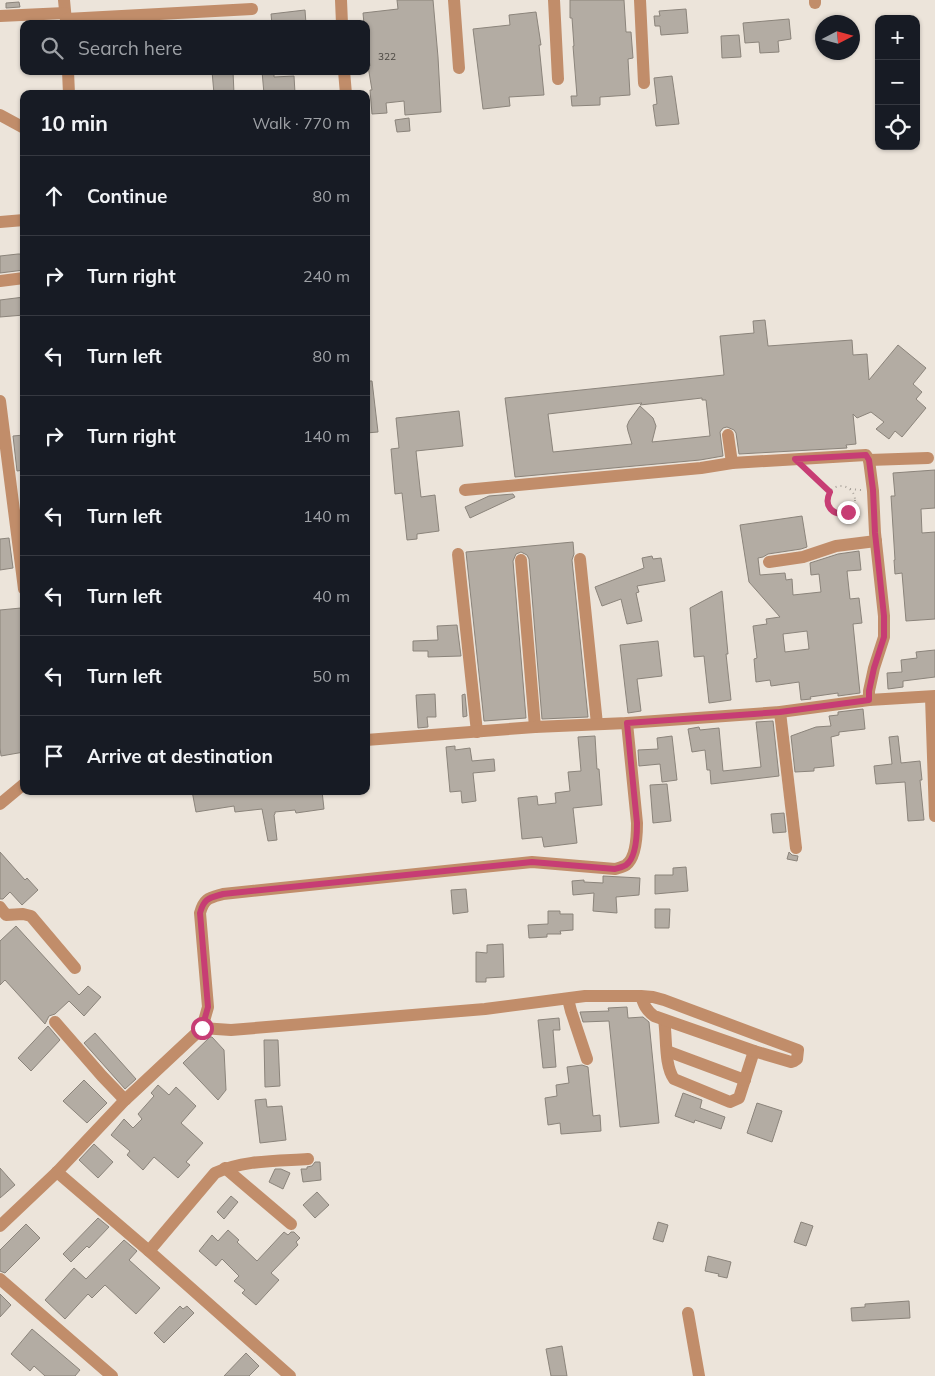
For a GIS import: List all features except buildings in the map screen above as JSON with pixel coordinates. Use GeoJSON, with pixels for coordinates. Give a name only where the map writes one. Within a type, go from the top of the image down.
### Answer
{"type":"FeatureCollection","features":[{"type":"Feature","properties":{"kind":"street"},"geometry":{"type":"LineString","coordinates":[[341,0],[342,20]]}},
{"type":"Feature","properties":{"kind":"street"},"geometry":{"type":"LineString","coordinates":[[454,0],[458,68]]}},
{"type":"Feature","properties":{"kind":"street"},"geometry":{"type":"LineString","coordinates":[[554,0],[558,79]]}},
{"type":"Feature","properties":{"kind":"street"},"geometry":{"type":"LineString","coordinates":[[640,0],[644,83]]}},
{"type":"Feature","properties":{"kind":"street"},"geometry":{"type":"LineString","coordinates":[[0,16],[252,8]]}},
{"type":"Feature","properties":{"kind":"street"},"geometry":{"type":"LineString","coordinates":[[68,75],[69,90]]}},
{"type":"Feature","properties":{"kind":"street"},"geometry":{"type":"LineString","coordinates":[[344,75],[346,90]]}},
{"type":"Feature","properties":{"kind":"street"},"geometry":{"type":"LineString","coordinates":[[0,115],[20,126]]}},
{"type":"Feature","properties":{"kind":"street"},"geometry":{"type":"LineString","coordinates":[[0,222],[20,220]]}},
{"type":"Feature","properties":{"kind":"street"},"geometry":{"type":"LineString","coordinates":[[0,281],[20,278]]}},
{"type":"Feature","properties":{"kind":"street"},"geometry":{"type":"LineString","coordinates":[[0,401],[20,558]]}},
{"type":"Feature","properties":{"kind":"street"},"geometry":{"type":"LineString","coordinates":[[728,435],[732,463]]}},
{"type":"Feature","properties":{"kind":"street"},"geometry":{"type":"LineString","coordinates":[[465,490],[701,468],[732,463],[866,455],[869,460],[873,490],[884,616],[884,637],[874,668],[869,700]]}},
{"type":"Feature","properties":{"kind":"street"},"geometry":{"type":"LineString","coordinates":[[869,460],[928,458]]}},
{"type":"Feature","properties":{"kind":"street"},"geometry":{"type":"LineString","coordinates":[[769,562],[803,557],[836,546],[876,541]]}},
{"type":"Feature","properties":{"kind":"street"},"geometry":{"type":"LineString","coordinates":[[458,554],[477,732]]}},
{"type":"Feature","properties":{"kind":"street"},"geometry":{"type":"LineString","coordinates":[[580,559],[597,724]]}},
{"type":"Feature","properties":{"kind":"street"},"geometry":{"type":"LineString","coordinates":[[520,560],[535,727]]}},
{"type":"Feature","properties":{"kind":"street"},"geometry":{"type":"LineString","coordinates":[[370,740],[535,727],[627,723],[780,712],[869,700],[933,696],[935,816]]}},
{"type":"Feature","properties":{"kind":"street"},"geometry":{"type":"LineString","coordinates":[[780,712],[796,848]]}},
{"type":"Feature","properties":{"kind":"street"},"geometry":{"type":"LineString","coordinates":[[0,1226],[57,1172],[125,1100],[202,1028],[208,1007],[200,913],[203,904],[211,897],[223,894],[532,862],[615,869],[626,866],[632,859],[637,823],[627,723]]}},
{"type":"Feature","properties":{"kind":"street"},"geometry":{"type":"LineString","coordinates":[[0,804],[20,787]]}},
{"type":"Feature","properties":{"kind":"street"},"geometry":{"type":"LineString","coordinates":[[2,914],[31,916],[74,968]]}},
{"type":"Feature","properties":{"kind":"street"},"geometry":{"type":"LineString","coordinates":[[202,1028],[231,1030],[485,1009],[585,996],[641,996],[664,1000],[798,1050],[797,1059],[791,1062],[664,1020],[644,1008],[641,996]]}},
{"type":"Feature","properties":{"kind":"street"},"geometry":{"type":"LineString","coordinates":[[568,998],[587,1059]]}},
{"type":"Feature","properties":{"kind":"street"},"geometry":{"type":"LineString","coordinates":[[664,1020],[670,1074],[674,1079],[730,1102],[739,1098],[754,1051]]}},
{"type":"Feature","properties":{"kind":"street"},"geometry":{"type":"LineString","coordinates":[[55,1022],[125,1100]]}},
{"type":"Feature","properties":{"kind":"street"},"geometry":{"type":"LineString","coordinates":[[667,1051],[745,1080]]}},
{"type":"Feature","properties":{"kind":"street"},"geometry":{"type":"LineString","coordinates":[[149,1251],[215,1173],[225,1168],[251,1163],[308,1159]]}},
{"type":"Feature","properties":{"kind":"street"},"geometry":{"type":"LineString","coordinates":[[225,1168],[291,1224]]}},
{"type":"Feature","properties":{"kind":"street"},"geometry":{"type":"LineString","coordinates":[[57,1172],[290,1376]]}},
{"type":"Feature","properties":{"kind":"street"},"geometry":{"type":"LineString","coordinates":[[0,1278],[112,1376]]}},
{"type":"Feature","properties":{"kind":"street"},"geometry":{"type":"LineString","coordinates":[[688,1313],[700,1376]]}},
{"type":"Feature","properties":{"kind":"path"},"geometry":{"type":"LineString","coordinates":[[795,459],[830,492]]}},
{"type":"Feature","properties":{"kind":"path"},"geometry":{"type":"LineString","coordinates":[[842,486],[850,489],[855,497],[852,509],[844,514],[831,509],[828,501],[830,492],[842,486]]}},
{"type":"Feature","properties":{"kind":"route"},"geometry":{"type":"LineString","coordinates":[[202,1028],[208,1007],[200,913],[203,904],[211,897],[223,894],[532,862],[615,869],[626,866],[632,859],[637,823],[627,723],[780,712],[869,700],[874,668],[884,637],[884,616],[869,460],[866,455],[795,459],[830,492],[828,501],[831,509],[839,514],[848,512]]}}]}
